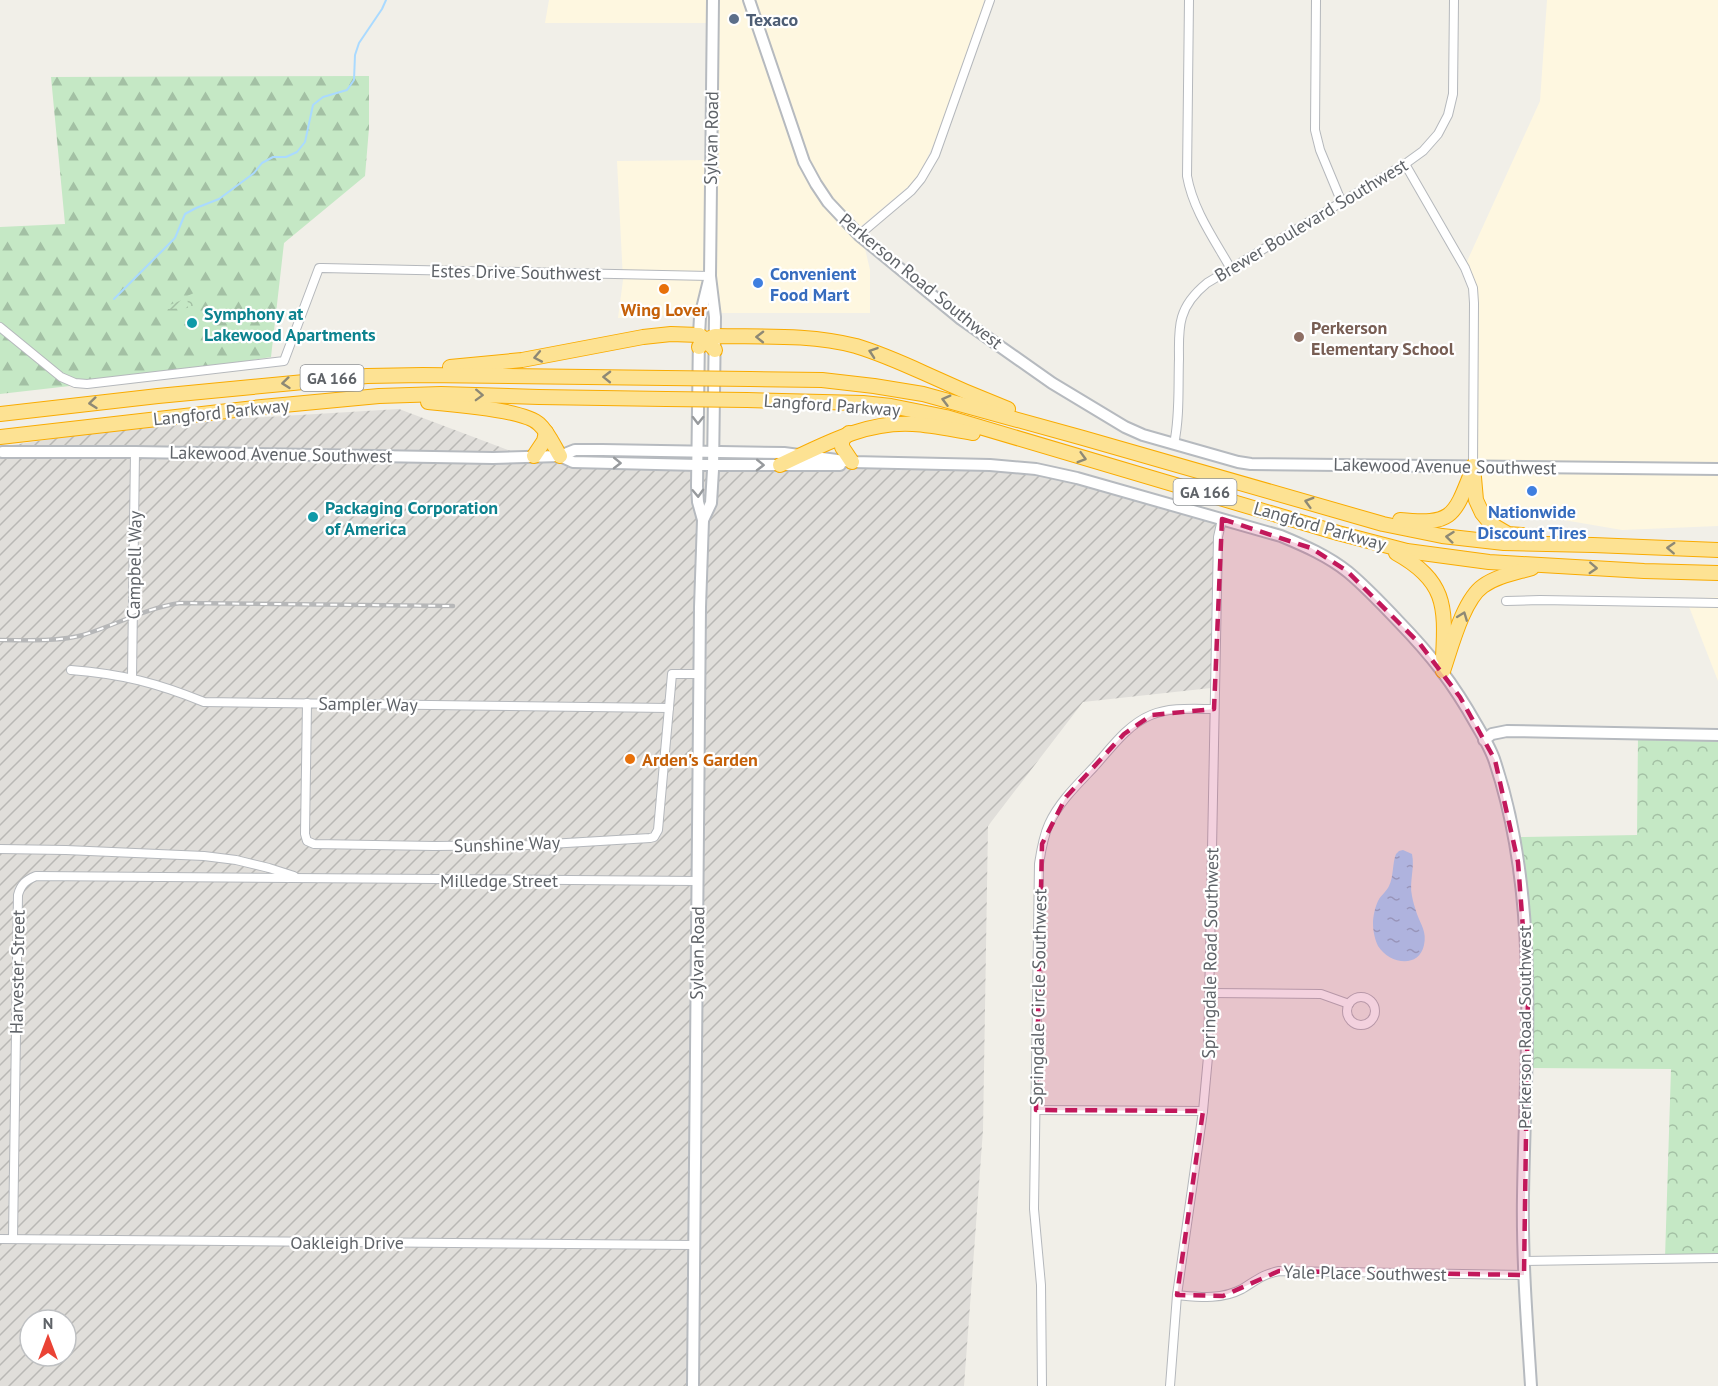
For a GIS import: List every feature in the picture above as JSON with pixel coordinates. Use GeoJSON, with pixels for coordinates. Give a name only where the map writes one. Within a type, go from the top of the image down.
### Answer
{"type":"FeatureCollection","features":[{"type":"Feature","properties":{"kind":"highway"},"geometry":{"type":"LineString","coordinates":[[367,376],[522,360],[671,334],[707,341],[805,338],[858,347],[892,359],[978,398],[1083,438]]}},
{"type":"Feature","properties":{"kind":"highway","name":"Langford Parkway"},"geometry":{"type":"LineString","coordinates":[[0,414],[203,391],[367,376],[822,380],[923,394],[1383,524],[1442,536],[1504,543],[1718,550]]}},
{"type":"Feature","properties":{"kind":"highway","name":"Langford Parkway"},"geometry":{"type":"LineString","coordinates":[[0,437],[379,396],[441,394],[539,398],[833,402],[891,406],[946,417],[1383,546],[1443,557],[1543,566],[1718,573]]}},
{"type":"Feature","properties":{"kind":"highway"},"geometry":{"type":"LineString","coordinates":[[379,396],[514,413],[541,425],[560,456]]}},
{"type":"Feature","properties":{"kind":"highway"},"geometry":{"type":"LineString","coordinates":[[780,465],[849,433],[880,426],[912,424],[1026,441]]}},
{"type":"Feature","properties":{"kind":"highway"},"geometry":{"type":"LineString","coordinates":[[534,456],[544,441],[546,432]]}},
{"type":"Feature","properties":{"kind":"highway"},"geometry":{"type":"LineString","coordinates":[[849,433],[842,440],[843,447],[852,462]]}},
{"type":"Feature","properties":{"kind":"highway"},"geometry":{"type":"LineString","coordinates":[[1366,518],[1426,523],[1443,519],[1454,510],[1461,499],[1473,466]]}},
{"type":"Feature","properties":{"kind":"highway"},"geometry":{"type":"LineString","coordinates":[[1473,466],[1476,500],[1482,513],[1491,524],[1508,534],[1572,538],[1593,545]]}},
{"type":"Feature","properties":{"kind":"highway"},"geometry":{"type":"LineString","coordinates":[[1383,546],[1419,567],[1439,594],[1445,624],[1443,671]]}},
{"type":"Feature","properties":{"kind":"highway"},"geometry":{"type":"LineString","coordinates":[[1443,671],[1468,603],[1481,587],[1498,578],[1543,566]]}},
{"type":"Feature","properties":{"kind":"street","name":"Sylvan Road"},"geometry":{"type":"LineString","coordinates":[[703,520],[711,503],[712,465],[707,341],[700,317],[710,276],[713,0]]}},
{"type":"Feature","properties":{"kind":"street","name":"Perkerson Road Southwest"},"geometry":{"type":"LineString","coordinates":[[749,0],[804,162],[828,202],[859,235],[962,319],[1052,382],[1125,427],[1174,444]]}},
{"type":"Feature","properties":{"kind":"street"},"geometry":{"type":"LineString","coordinates":[[859,235],[911,191],[921,179],[935,154],[990,0]]}},
{"type":"Feature","properties":{"kind":"street"},"geometry":{"type":"LineString","coordinates":[[1189,0],[1188,183],[1195,206],[1231,269]]}},
{"type":"Feature","properties":{"kind":"street"},"geometry":{"type":"LineString","coordinates":[[1316,0],[1315,130],[1320,150],[1342,203]]}},
{"type":"Feature","properties":{"kind":"street","name":"Brewer Boulevard Southwest"},"geometry":{"type":"LineString","coordinates":[[1174,444],[1177,428],[1180,332],[1182,316],[1189,302],[1198,291],[1231,269],[1405,164],[1423,151],[1438,134],[1448,115],[1454,94],[1454,0]]}},
{"type":"Feature","properties":{"kind":"street"},"geometry":{"type":"LineString","coordinates":[[1405,164],[1465,268],[1473,288],[1473,466]]}},
{"type":"Feature","properties":{"kind":"street","name":"Estes Drive Southwest"},"geometry":{"type":"LineString","coordinates":[[0,327],[61,376],[75,383],[87,384],[284,361],[319,268],[710,276]]}},
{"type":"Feature","properties":{"kind":"street","name":"Sylvan Road"},"geometry":{"type":"LineString","coordinates":[[693,1386],[699,674],[703,520],[698,502],[697,451],[707,341]]}},
{"type":"Feature","properties":{"kind":"street","name":"Lakewood Avenue Southwest"},"geometry":{"type":"LineString","coordinates":[[1174,444],[1251,464],[1718,469]]}},
{"type":"Feature","properties":{"kind":"street","name":"Lakewood Avenue Southwest"},"geometry":{"type":"LineString","coordinates":[[2,452],[493,458],[560,456],[575,450],[784,453],[852,462],[990,465],[1036,469],[1077,478],[1222,519]]}},
{"type":"Feature","properties":{"kind":"street","name":"Campbell Way"},"geometry":{"type":"LineString","coordinates":[[132,678],[135,452]]}},
{"type":"Feature","properties":{"kind":"street","name":"Lakewood Avenue Southwest"},"geometry":{"type":"LineString","coordinates":[[560,456],[573,462],[697,465],[837,466],[852,462]]}},
{"type":"Feature","properties":{"kind":"street","name":"Perkerson Road Southwest"},"geometry":{"type":"LineString","coordinates":[[1222,519],[1311,548],[1347,571],[1420,644],[1443,671],[1495,760],[1509,812],[1518,862],[1525,936],[1528,995],[1523,1198],[1524,1275],[1531,1386]]}},
{"type":"Feature","properties":{"kind":"street","name":"Springdale Road Southwest"},"geometry":{"type":"LineString","coordinates":[[1170,1386],[1177,1295],[1203,1111],[1208,1057],[1218,537],[1222,519]]}},
{"type":"Feature","properties":{"kind":"street"},"geometry":{"type":"LineString","coordinates":[[1506,601],[1718,603]]}},
{"type":"Feature","properties":{"kind":"street","name":"Sampler Way"},"geometry":{"type":"LineString","coordinates":[[71,670],[132,678],[169,688],[204,702],[669,708]]}},
{"type":"Feature","properties":{"kind":"street","name":"Sunshine Way"},"geometry":{"type":"LineString","coordinates":[[307,703],[305,834],[307,841],[314,844],[533,845],[650,838],[654,837],[658,830],[672,674],[699,674]]}},
{"type":"Feature","properties":{"kind":"street","name":"Springdale Circle Southwest"},"geometry":{"type":"LineString","coordinates":[[1042,1386],[1041,1285],[1034,1209],[1042,844],[1049,824],[1066,797],[1136,723],[1168,710],[1214,709]]}},
{"type":"Feature","properties":{"kind":"street"},"geometry":{"type":"LineString","coordinates":[[1484,740],[1492,734],[1507,731],[1718,735]]}},
{"type":"Feature","properties":{"kind":"street","name":"Milledge Street"},"geometry":{"type":"LineString","coordinates":[[0,849],[204,856],[247,863],[301,878]]}},
{"type":"Feature","properties":{"kind":"street","name":"Harvester Street"},"geometry":{"type":"LineString","coordinates":[[13,1239],[18,895],[26,879],[36,876],[55,876]]}},
{"type":"Feature","properties":{"kind":"street","name":"Milledge Street"},"geometry":{"type":"LineString","coordinates":[[55,876],[697,882]]}},
{"type":"Feature","properties":{"kind":"street"},"geometry":{"type":"LineString","coordinates":[[1210,993],[1322,994],[1348,1004]]}},
{"type":"Feature","properties":{"kind":"street"},"geometry":{"type":"LineString","coordinates":[[1036,1110],[1203,1111]]}},
{"type":"Feature","properties":{"kind":"street","name":"Oakleigh Drive"},"geometry":{"type":"LineString","coordinates":[[0,1239],[694,1245]]}},
{"type":"Feature","properties":{"kind":"street"},"geometry":{"type":"LineString","coordinates":[[1524,1261],[1718,1258]]}},
{"type":"Feature","properties":{"kind":"street","name":"Yale Place Southwest"},"geometry":{"type":"LineString","coordinates":[[1177,1295],[1204,1298],[1223,1296],[1241,1289],[1263,1274],[1279,1271],[1524,1275]]}},
{"type":"Feature","properties":{"kind":"highlighted area"},"geometry":{"type":"Polygon","coordinates":[[[1222,519],[1311,548],[1347,571],[1420,644],[1460,697],[1495,760],[1518,862],[1528,995],[1524,1275],[1279,1271],[1223,1296],[1177,1295],[1203,1111],[1036,1110],[1042,844],[1066,797],[1124,734],[1152,715],[1214,709],[1222,519]]]}},
{"type":"Feature","properties":{"kind":"shaded area"},"geometry":{"type":"Polygon","coordinates":[[[549,0],[984,0],[969,70],[917,179],[860,227],[870,270],[870,313],[713,313],[618,318],[623,280],[617,161],[712,160],[712,23],[545,23],[549,0]]]}},
{"type":"Feature","properties":{"kind":"shaded area"},"geometry":{"type":"Polygon","coordinates":[[[1547,0],[1718,0],[1718,526],[1622,530],[1475,505],[1474,321],[1464,268],[1540,101],[1547,0]]]}},
{"type":"Feature","properties":{"kind":"shaded area"},"geometry":{"type":"Polygon","coordinates":[[[399,409],[537,461],[1051,469],[1216,524],[1211,688],[1083,702],[988,826],[983,1130],[964,1386],[0,1386],[0,447],[147,424],[399,409]]]}},
{"type":"Feature","properties":{"kind":"shaded area"},"geometry":{"type":"Polygon","coordinates":[[[1718,597],[1718,681],[1686,599],[1718,597]]]}},
{"type":"Feature","properties":{"kind":"green space"},"geometry":{"type":"Polygon","coordinates":[[[369,76],[369,128],[365,176],[284,243],[271,357],[157,376],[0,394],[0,227],[65,224],[51,77],[369,76]]]}},
{"type":"Feature","properties":{"kind":"green space"},"geometry":{"type":"Polygon","coordinates":[[[194,293],[202,294],[201,306],[188,308],[187,296],[194,293]]]}},
{"type":"Feature","properties":{"kind":"green space"},"geometry":{"type":"Polygon","coordinates":[[[187,298],[188,308],[168,309],[167,306],[187,298]]]}},
{"type":"Feature","properties":{"kind":"green space"},"geometry":{"type":"Polygon","coordinates":[[[1718,734],[1718,1259],[1665,1258],[1671,1069],[1530,1068],[1519,837],[1637,835],[1638,736],[1718,734]]]}},
{"type":"Feature","properties":{"kind":"water"},"geometry":{"type":"Polygon","coordinates":[[[1403,850],[1412,854],[1412,896],[1425,936],[1421,953],[1410,961],[1396,960],[1383,952],[1374,935],[1373,923],[1377,903],[1391,882],[1396,854],[1403,850]]]}},
{"type":"Feature","properties":{"kind":"waterway"},"geometry":{"type":"LineString","coordinates":[[114,299],[175,238],[185,214],[219,199],[254,173],[262,163],[273,157],[286,157],[297,152],[305,142],[313,105],[323,97],[347,90],[354,80],[355,55],[359,43],[386,0]]}},
{"type":"Feature","properties":{"kind":"railway"},"geometry":{"type":"LineString","coordinates":[[0,640],[63,639],[83,635],[167,605],[180,603],[453,606]]}},
{"type":"Feature","properties":{"kind":"place","name":"Texaco"},"geometry":{"type":"Point","coordinates":[734,19]}},
{"type":"Feature","properties":{"kind":"place","name":"Convenient Food Mart"},"geometry":{"type":"Point","coordinates":[758,283]}},
{"type":"Feature","properties":{"kind":"place","name":"Wing Lover"},"geometry":{"type":"Point","coordinates":[664,289]}},
{"type":"Feature","properties":{"kind":"place","name":"Symphony at Lakewood Apartments"},"geometry":{"type":"Point","coordinates":[192,323]}},
{"type":"Feature","properties":{"kind":"place","name":"Perkerson Elementary School"},"geometry":{"type":"Point","coordinates":[1299,337]}},
{"type":"Feature","properties":{"kind":"place","name":"Nationwide Discount Tires"},"geometry":{"type":"Point","coordinates":[1532,491]}},
{"type":"Feature","properties":{"kind":"place","name":"Packaging Corporation of America"},"geometry":{"type":"Point","coordinates":[313,517]}},
{"type":"Feature","properties":{"kind":"place","name":"Arden's Garden"},"geometry":{"type":"Point","coordinates":[630,759]}}]}
